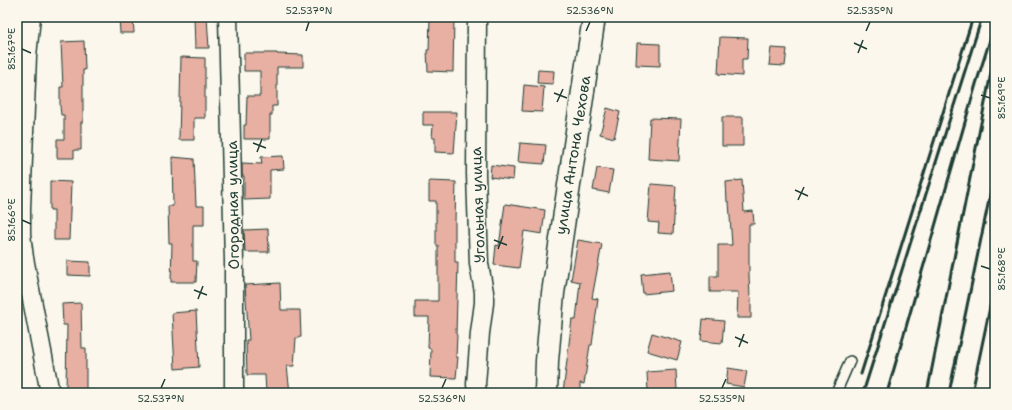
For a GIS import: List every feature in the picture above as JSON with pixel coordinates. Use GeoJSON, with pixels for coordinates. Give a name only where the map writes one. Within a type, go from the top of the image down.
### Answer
{"type":"FeatureCollection","features":[{"type":"Feature","properties":{"kind":"street"},"geometry":{"type":"LineString","coordinates":[[32,17],[27,56],[21,234],[24,258],[50,393]]}},
{"type":"Feature","properties":{"kind":"street","name":"Огородная улица"},"geometry":{"type":"LineString","coordinates":[[228,17],[234,254],[234,393]]}},
{"type":"Feature","properties":{"kind":"street","name":"Угольная улица"},"geometry":{"type":"LineString","coordinates":[[477,17],[476,174],[479,264],[484,292],[476,384],[477,393]]}},
{"type":"Feature","properties":{"kind":"street","name":"улица Антона Чехова"},"geometry":{"type":"LineString","coordinates":[[546,393],[552,293],[594,17]]}},
{"type":"Feature","properties":{"kind":"lane"},"geometry":{"type":"LineString","coordinates":[[836,393],[850,361]]}},
{"type":"Feature","properties":{"kind":"building"},"geometry":{"type":"Polygon","coordinates":[[[119,17],[133,17],[134,33],[120,33],[119,17]]]}},
{"type":"Feature","properties":{"kind":"building"},"geometry":{"type":"Polygon","coordinates":[[[194,17],[207,17],[209,48],[195,48],[194,17]]]}},
{"type":"Feature","properties":{"kind":"building"},"geometry":{"type":"Polygon","coordinates":[[[430,17],[454,17],[453,72],[428,71],[427,50],[429,50],[430,17]]]}},
{"type":"Feature","properties":{"kind":"building"},"geometry":{"type":"Polygon","coordinates":[[[720,37],[748,38],[747,59],[742,59],[742,76],[718,74],[720,37]]]}},
{"type":"Feature","properties":{"kind":"building"},"geometry":{"type":"Polygon","coordinates":[[[84,41],[85,70],[83,70],[83,122],[81,122],[81,150],[74,150],[74,158],[57,158],[57,139],[64,139],[64,115],[61,115],[60,106],[60,87],[63,87],[61,42],[84,41]]]}},
{"type":"Feature","properties":{"kind":"building"},"geometry":{"type":"Polygon","coordinates":[[[637,43],[660,44],[660,66],[636,65],[637,43]]]}},
{"type":"Feature","properties":{"kind":"building"},"geometry":{"type":"Polygon","coordinates":[[[771,48],[787,49],[785,66],[769,65],[771,48]]]}},
{"type":"Feature","properties":{"kind":"building"},"geometry":{"type":"Polygon","coordinates":[[[244,53],[303,55],[303,67],[277,67],[277,106],[272,106],[272,115],[270,115],[270,139],[244,139],[247,96],[260,96],[260,71],[244,71],[244,53]]]}},
{"type":"Feature","properties":{"kind":"building"},"geometry":{"type":"Polygon","coordinates":[[[181,57],[205,58],[205,118],[194,118],[194,140],[179,140],[181,57]]]}},
{"type":"Feature","properties":{"kind":"building"},"geometry":{"type":"Polygon","coordinates":[[[538,70],[554,71],[553,84],[537,83],[538,70]]]}},
{"type":"Feature","properties":{"kind":"building"},"geometry":{"type":"Polygon","coordinates":[[[524,85],[544,87],[542,112],[522,111],[524,85]]]}},
{"type":"Feature","properties":{"kind":"building"},"geometry":{"type":"Polygon","coordinates":[[[607,108],[620,112],[614,138],[600,134],[607,108]]]}},
{"type":"Feature","properties":{"kind":"building"},"geometry":{"type":"Polygon","coordinates":[[[423,112],[457,112],[454,153],[435,152],[435,138],[432,138],[433,125],[423,125],[423,112]]]}},
{"type":"Feature","properties":{"kind":"building"},"geometry":{"type":"Polygon","coordinates":[[[722,117],[743,117],[743,146],[722,146],[722,117]]]}},
{"type":"Feature","properties":{"kind":"building"},"geometry":{"type":"Polygon","coordinates":[[[650,118],[681,119],[679,161],[648,159],[650,118]]]}},
{"type":"Feature","properties":{"kind":"building"},"geometry":{"type":"Polygon","coordinates":[[[520,143],[546,145],[544,164],[518,162],[520,143]]]}},
{"type":"Feature","properties":{"kind":"building"},"geometry":{"type":"Polygon","coordinates":[[[283,156],[284,169],[270,170],[270,199],[244,200],[244,176],[242,176],[242,163],[262,164],[261,157],[283,156]]]}},
{"type":"Feature","properties":{"kind":"building"},"geometry":{"type":"Polygon","coordinates":[[[172,157],[194,159],[196,206],[204,206],[204,225],[193,225],[193,261],[197,261],[196,282],[171,282],[172,243],[169,243],[168,206],[173,206],[172,157]]]}},
{"type":"Feature","properties":{"kind":"building"},"geometry":{"type":"Polygon","coordinates":[[[491,165],[514,168],[513,180],[490,177],[491,165]]]}},
{"type":"Feature","properties":{"kind":"building"},"geometry":{"type":"Polygon","coordinates":[[[597,168],[613,170],[609,193],[593,190],[597,168]]]}},
{"type":"Feature","properties":{"kind":"building"},"geometry":{"type":"Polygon","coordinates":[[[742,180],[744,212],[753,211],[754,224],[749,224],[751,318],[737,318],[738,292],[710,292],[710,276],[718,276],[718,245],[732,245],[726,182],[742,180]]]}},
{"type":"Feature","properties":{"kind":"building"},"geometry":{"type":"Polygon","coordinates":[[[50,181],[71,182],[69,240],[54,240],[54,210],[50,210],[50,181]]]}},
{"type":"Feature","properties":{"kind":"building"},"geometry":{"type":"Polygon","coordinates":[[[429,181],[456,182],[455,262],[458,262],[456,357],[458,357],[456,378],[430,377],[431,349],[428,348],[429,317],[415,317],[415,301],[438,301],[436,201],[429,201],[429,181]]]}},
{"type":"Feature","properties":{"kind":"building"},"geometry":{"type":"Polygon","coordinates":[[[651,184],[676,186],[673,234],[658,233],[659,223],[648,222],[651,184]]]}},
{"type":"Feature","properties":{"kind":"building"},"geometry":{"type":"Polygon","coordinates":[[[505,204],[545,210],[542,234],[524,231],[519,268],[494,265],[496,245],[499,246],[505,204]]]}},
{"type":"Feature","properties":{"kind":"building"},"geometry":{"type":"Polygon","coordinates":[[[268,229],[269,252],[245,252],[244,230],[268,229]]]}},
{"type":"Feature","properties":{"kind":"building"},"geometry":{"type":"Polygon","coordinates":[[[578,240],[602,244],[592,298],[598,299],[592,345],[590,345],[584,384],[580,383],[580,393],[563,393],[572,319],[576,320],[580,282],[571,280],[578,240]]]}},
{"type":"Feature","properties":{"kind":"building"},"geometry":{"type":"Polygon","coordinates":[[[67,261],[90,262],[90,276],[67,275],[67,261]]]}},
{"type":"Feature","properties":{"kind":"building"},"geometry":{"type":"Polygon","coordinates":[[[670,271],[672,291],[643,294],[641,274],[670,271]]]}},
{"type":"Feature","properties":{"kind":"building"},"geometry":{"type":"Polygon","coordinates":[[[280,283],[281,310],[300,310],[301,337],[296,338],[294,366],[287,366],[290,393],[266,393],[265,375],[247,375],[246,340],[249,340],[245,285],[280,283]]]}},
{"type":"Feature","properties":{"kind":"building"},"geometry":{"type":"Polygon","coordinates":[[[81,303],[82,348],[86,348],[86,393],[66,393],[67,325],[63,325],[62,304],[81,303]]]}},
{"type":"Feature","properties":{"kind":"building"},"geometry":{"type":"Polygon","coordinates":[[[196,311],[199,367],[175,369],[172,313],[196,311]]]}},
{"type":"Feature","properties":{"kind":"building"},"geometry":{"type":"Polygon","coordinates":[[[703,319],[724,321],[722,343],[701,341],[703,319]]]}},
{"type":"Feature","properties":{"kind":"building"},"geometry":{"type":"Polygon","coordinates":[[[652,333],[682,342],[677,360],[647,351],[652,333]]]}},
{"type":"Feature","properties":{"kind":"building"},"geometry":{"type":"Polygon","coordinates":[[[728,368],[747,371],[744,387],[726,384],[728,368]]]}},
{"type":"Feature","properties":{"kind":"building"},"geometry":{"type":"Polygon","coordinates":[[[676,370],[677,390],[648,392],[647,372],[676,370]]]}},
{"type":"Feature","properties":{"kind":"railway"},"geometry":{"type":"LineString","coordinates":[[861,374],[973,17]]}},
{"type":"Feature","properties":{"kind":"railway"},"geometry":{"type":"LineString","coordinates":[[863,393],[982,17]]}},
{"type":"Feature","properties":{"kind":"railway"},"geometry":{"type":"LineString","coordinates":[[887,393],[976,84],[995,24]]}},
{"type":"Feature","properties":{"kind":"railway"},"geometry":{"type":"LineString","coordinates":[[927,393],[995,53]]}},
{"type":"Feature","properties":{"kind":"railway"},"geometry":{"type":"LineString","coordinates":[[949,393],[995,171]]}},
{"type":"Feature","properties":{"kind":"railway"},"geometry":{"type":"LineString","coordinates":[[972,393],[995,283]]}},
{"type":"Feature","properties":{"kind":"railway"},"geometry":{"type":"LineString","coordinates":[[992,393],[995,377]]}}]}
